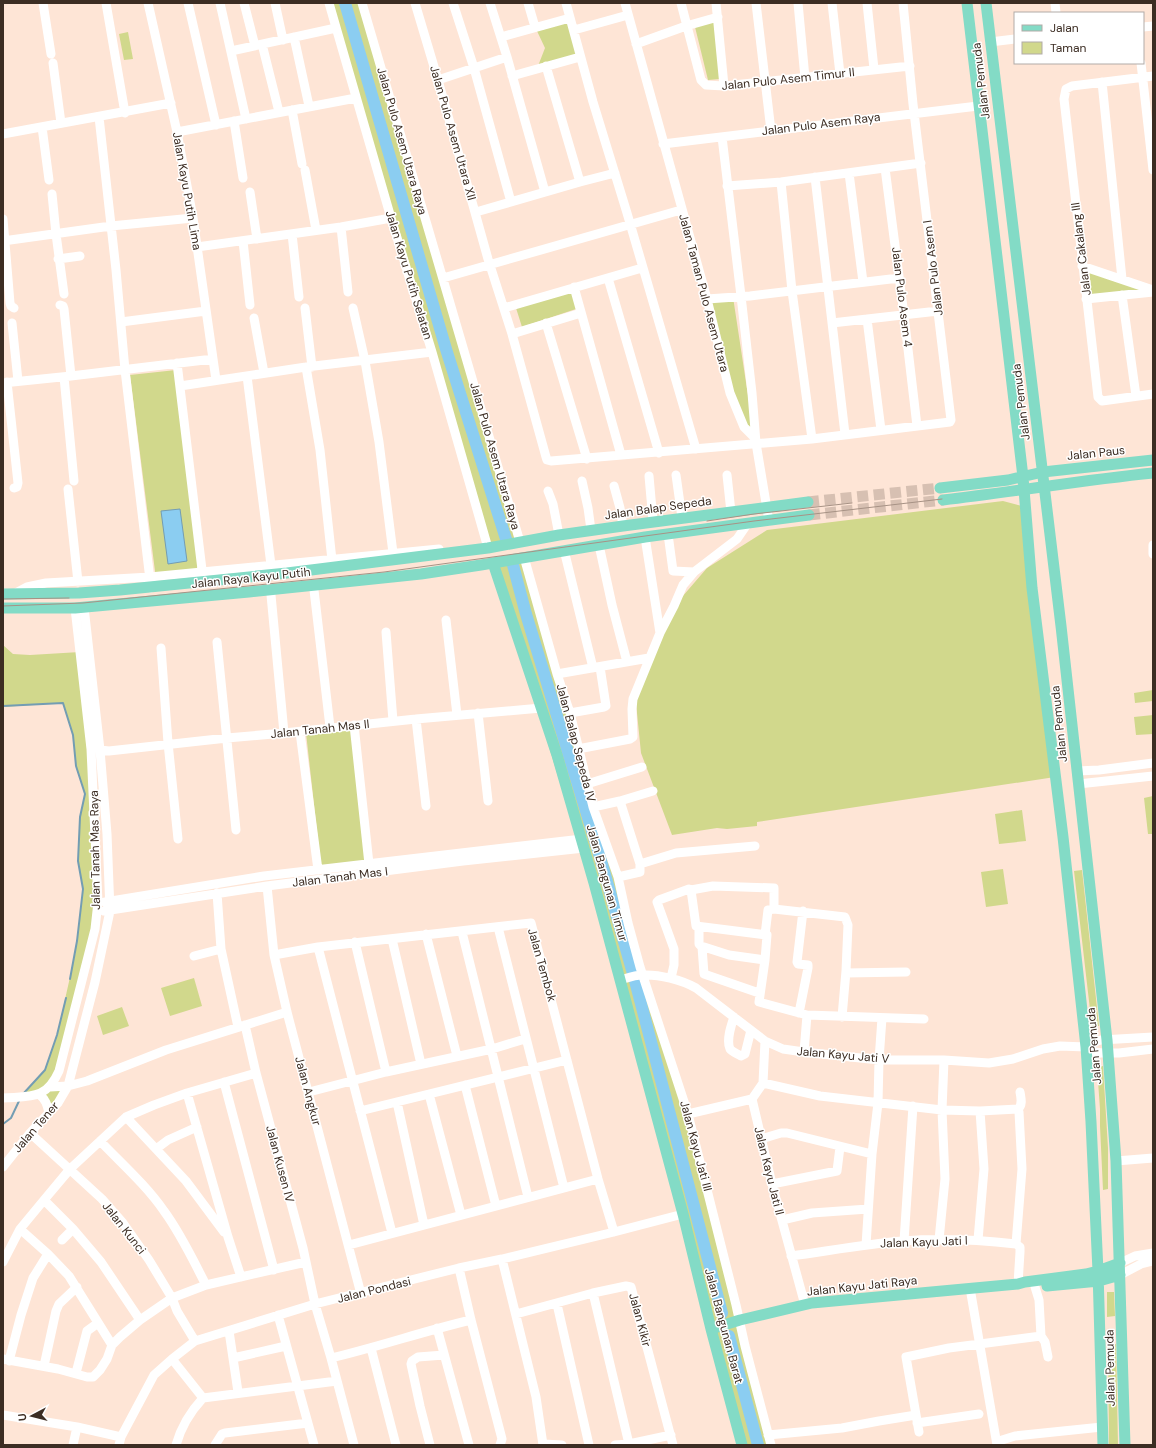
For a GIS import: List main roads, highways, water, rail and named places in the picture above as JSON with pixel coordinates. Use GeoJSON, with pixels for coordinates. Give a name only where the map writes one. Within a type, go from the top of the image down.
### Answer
{"type":"FeatureCollection","features":[{"type":"Feature","properties":{"kind":"main road","name":"Jalan Pemuda"},"geometry":{"type":"LineString","coordinates":[[967,3],[1023,477],[1032,588],[1063,837],[1086,1047],[1098,1276],[1103,1445]]}},
{"type":"Feature","properties":{"kind":"main road","name":"Jalan Pemuda"},"geometry":{"type":"LineString","coordinates":[[986,3],[1043,472],[1108,1040],[1116,1161],[1125,1445]]}},
{"type":"Feature","properties":{"kind":"main road"},"geometry":{"type":"LineString","coordinates":[[999,267],[1018,265]]}},
{"type":"Feature","properties":{"kind":"main road","name":"Jalan Paus"},"geometry":{"type":"LineString","coordinates":[[1043,472],[1153,460]]}},
{"type":"Feature","properties":{"kind":"main road"},"geometry":{"type":"LineString","coordinates":[[940,488],[1023,477],[1043,472]]}},
{"type":"Feature","properties":{"kind":"main road"},"geometry":{"type":"LineString","coordinates":[[943,500],[1153,472]]}},
{"type":"Feature","properties":{"kind":"main road","name":"Jalan Balap Sepeda"},"geometry":{"type":"LineString","coordinates":[[492,547],[652,521],[808,502]]}},
{"type":"Feature","properties":{"kind":"main road"},"geometry":{"type":"LineString","coordinates":[[591,530],[596,545],[809,515]]}},
{"type":"Feature","properties":{"kind":"main road","name":"Jalan Raya Kayu Putih"},"geometry":{"type":"LineString","coordinates":[[3,608],[80,607],[421,574],[596,545]]}},
{"type":"Feature","properties":{"kind":"main road","name":"Jalan Raya Kayu Putih"},"geometry":{"type":"LineString","coordinates":[[6,594],[79,593],[150,582],[203,577],[287,573],[492,547]]}},
{"type":"Feature","properties":{"kind":"main road","name":"Jalan Bangunan Timur"},"geometry":{"type":"LineString","coordinates":[[496,562],[557,755],[583,844],[622,980],[683,1214]]}},
{"type":"Feature","properties":{"kind":"main road"},"geometry":{"type":"LineString","coordinates":[[287,573],[288,587]]}},
{"type":"Feature","properties":{"kind":"main road","name":"Jalan Bangunan Barat"},"geometry":{"type":"LineString","coordinates":[[683,1214],[742,1445]]}},
{"type":"Feature","properties":{"kind":"main road","name":"Jalan Kayu Jati Raya"},"geometry":{"type":"LineString","coordinates":[[1018,1284],[1035,1287],[1098,1276],[1120,1263]]}},
{"type":"Feature","properties":{"kind":"main road","name":"Jalan Kayu Jati Raya"},"geometry":{"type":"LineString","coordinates":[[712,1328],[805,1305],[1018,1284],[1084,1275],[1120,1275]]}},
{"type":"Feature","properties":{"kind":"water"},"geometry":{"type":"Polygon","coordinates":[[[180,509],[187,561],[168,564],[161,511],[180,509]]]}},
{"type":"Feature","properties":{"kind":"waterway"},"geometry":{"type":"LineString","coordinates":[[345,3],[446,349],[506,539]]}},
{"type":"Feature","properties":{"kind":"waterway"},"geometry":{"type":"LineString","coordinates":[[513,565],[526,614],[600,857],[634,977],[722,1313]]}},
{"type":"Feature","properties":{"kind":"waterway"},"geometry":{"type":"LineString","coordinates":[[3,706],[63,703],[73,735],[76,766],[85,794],[80,817],[78,861],[83,889],[77,941],[70,979]]}},
{"type":"Feature","properties":{"kind":"waterway"},"geometry":{"type":"LineString","coordinates":[[23,1094],[45,1070],[57,1035],[66,998]]}},
{"type":"Feature","properties":{"kind":"waterway"},"geometry":{"type":"LineString","coordinates":[[3,1124],[11,1118],[19,1101]]}},
{"type":"Feature","properties":{"kind":"waterway"},"geometry":{"type":"LineString","coordinates":[[729,1336],[758,1445]]}},
{"type":"Feature","properties":{"kind":"tunnel"},"geometry":{"type":"LineString","coordinates":[[808,502],[940,488]]}},
{"type":"Feature","properties":{"kind":"tunnel"},"geometry":{"type":"LineString","coordinates":[[809,515],[943,500]]}},
{"type":"Feature","properties":{"kind":"tram line"},"geometry":{"type":"LineString","coordinates":[[3,606],[83,603],[384,572],[754,521],[942,499]]}},
{"type":"Feature","properties":{"kind":"tram line"},"geometry":{"type":"LineString","coordinates":[[707,521],[852,503]]}},
{"type":"Feature","properties":{"kind":"tram line"},"geometry":{"type":"LineString","coordinates":[[3,599],[69,598]]}}]}
